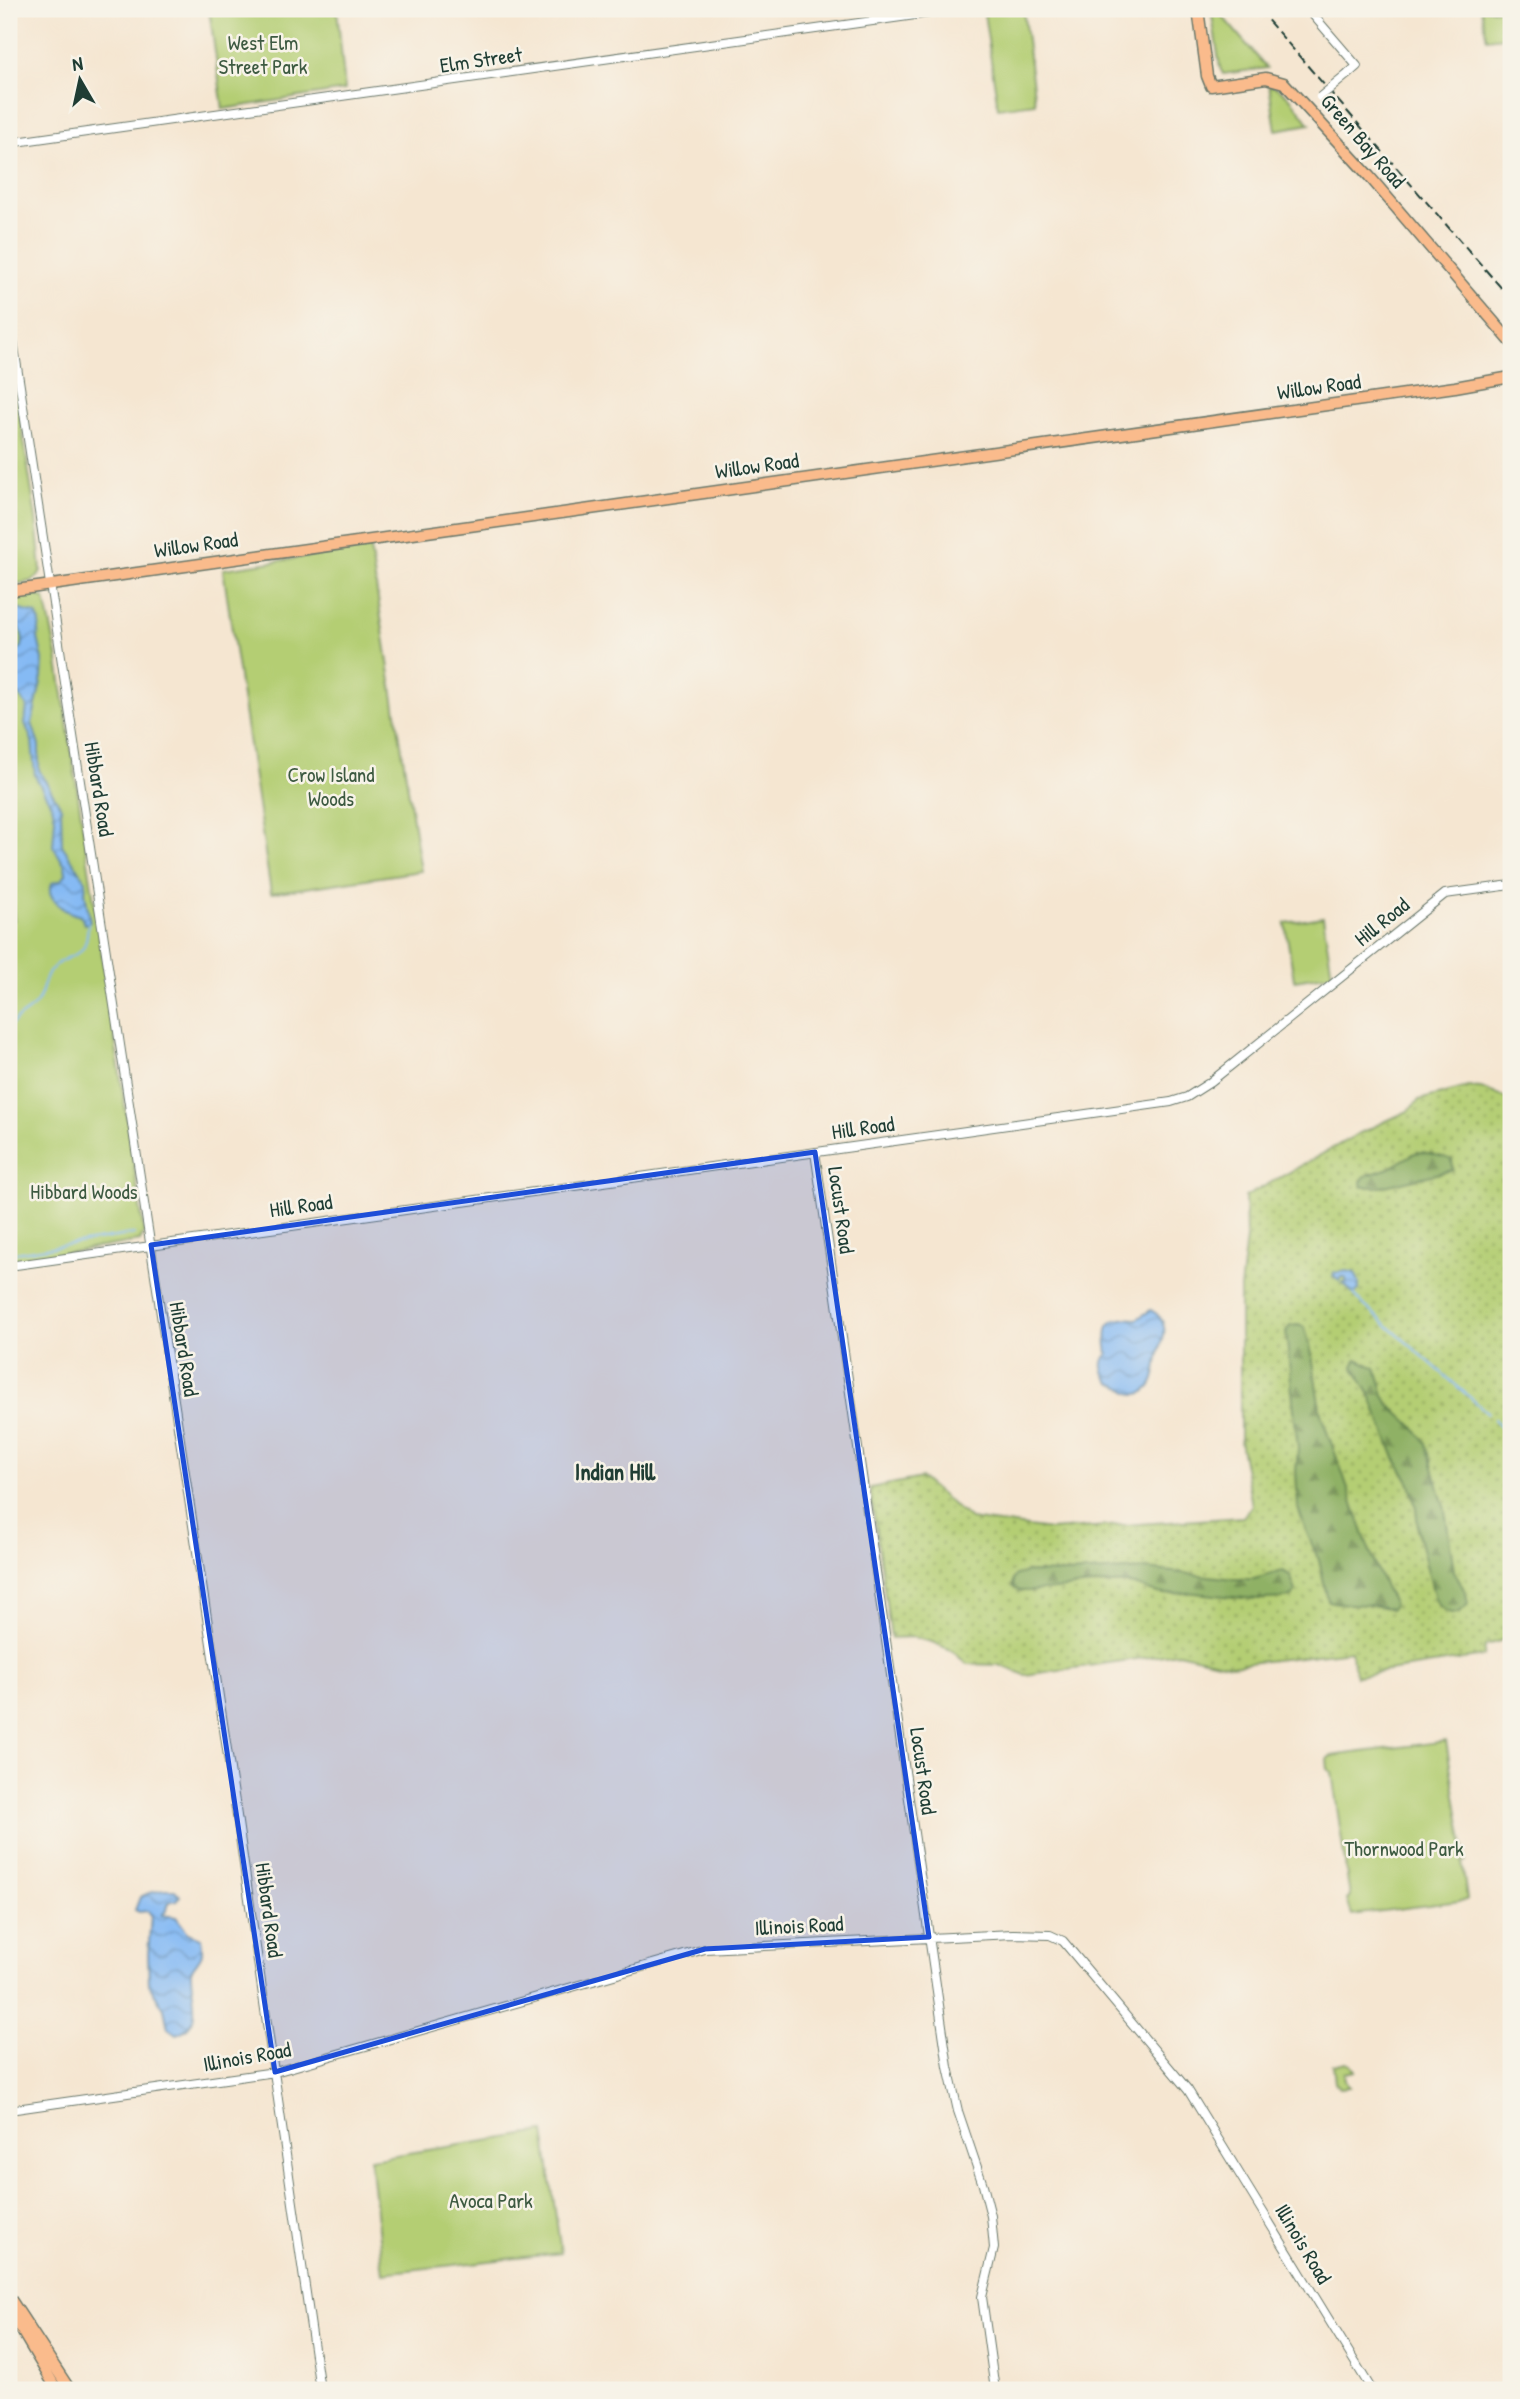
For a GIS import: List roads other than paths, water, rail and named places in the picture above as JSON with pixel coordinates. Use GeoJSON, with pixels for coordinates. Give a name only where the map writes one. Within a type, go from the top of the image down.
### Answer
{"type":"FeatureCollection","features":[{"type":"Feature","properties":{"kind":"main road","name":"Green Bay Road"},"geometry":{"type":"LineString","coordinates":[[1198,9],[1211,86],[1258,78],[1272,78],[1284,83],[1511,342]]}},
{"type":"Feature","properties":{"kind":"main road","name":"Willow Road"},"geometry":{"type":"LineString","coordinates":[[9,590],[1511,377]]}},
{"type":"Feature","properties":{"kind":"main road"},"geometry":{"type":"LineString","coordinates":[[9,2297],[70,2390]]}},
{"type":"Feature","properties":{"kind":"main road"},"geometry":{"type":"LineString","coordinates":[[9,2309],[57,2390]]}},
{"type":"Feature","properties":{"kind":"street","name":"Elm Street"},"geometry":{"type":"LineString","coordinates":[[9,143],[958,9]]}},
{"type":"Feature","properties":{"kind":"street"},"geometry":{"type":"LineString","coordinates":[[1308,9],[1357,66],[1308,108]]}},
{"type":"Feature","properties":{"kind":"street","name":"Hibbard Road"},"geometry":{"type":"LineString","coordinates":[[9,314],[275,2072],[320,2390]]}},
{"type":"Feature","properties":{"kind":"street","name":"Hill Road"},"geometry":{"type":"LineString","coordinates":[[9,1266],[1180,1100],[1209,1083],[1445,894],[1511,885]]}},
{"type":"Feature","properties":{"kind":"street","name":"Locust Road"},"geometry":{"type":"LineString","coordinates":[[815,1152],[954,2096],[984,2185],[991,2216],[994,2248],[982,2297],[995,2390]]}},
{"type":"Feature","properties":{"kind":"street","name":"Illinois Road"},"geometry":{"type":"LineString","coordinates":[[9,2110],[275,2072],[688,1952],[717,1948],[1040,1933],[1063,1941],[1188,2090],[1372,2390]]}},
{"type":"Feature","properties":{"kind":"water"},"geometry":{"type":"Polygon","coordinates":[[[14,608],[36,614],[40,622],[38,638],[43,660],[42,677],[32,723],[39,746],[39,770],[61,807],[62,845],[86,881],[90,922],[84,924],[81,916],[62,908],[50,893],[52,883],[61,880],[66,874],[65,866],[53,846],[55,818],[52,806],[35,776],[32,741],[25,723],[27,706],[9,683],[9,656],[22,647],[23,642],[20,631],[9,618],[9,612],[14,608]]]}},
{"type":"Feature","properties":{"kind":"water"},"geometry":{"type":"Polygon","coordinates":[[[1334,1273],[1355,1273],[1359,1282],[1359,1290],[1354,1294],[1342,1283],[1347,1282],[1345,1277],[1341,1277],[1339,1281],[1333,1276],[1334,1273]]]}},
{"type":"Feature","properties":{"kind":"water"},"geometry":{"type":"Polygon","coordinates":[[[1151,1310],[1163,1322],[1164,1337],[1151,1386],[1142,1393],[1133,1394],[1112,1384],[1105,1373],[1103,1361],[1108,1354],[1107,1329],[1113,1321],[1137,1319],[1151,1310]]]}},
{"type":"Feature","properties":{"kind":"water"},"geometry":{"type":"Polygon","coordinates":[[[175,1890],[180,1896],[169,1902],[162,1915],[176,1917],[188,1933],[201,1938],[202,1945],[201,1957],[191,1971],[194,2016],[185,2030],[176,2034],[168,2028],[164,2009],[149,1984],[151,1915],[148,1911],[135,1910],[140,1897],[175,1890]]]}},
{"type":"Feature","properties":{"kind":"waterway"},"geometry":{"type":"LineString","coordinates":[[9,1028],[37,1002],[50,971],[80,951],[87,936],[88,923]]}},
{"type":"Feature","properties":{"kind":"waterway"},"geometry":{"type":"LineString","coordinates":[[9,1254],[134,1234]]}},
{"type":"Feature","properties":{"kind":"waterway"},"geometry":{"type":"LineString","coordinates":[[1354,1294],[1488,1413]]}},
{"type":"Feature","properties":{"kind":"waterway"},"geometry":{"type":"LineString","coordinates":[[1494,1419],[1511,1440]]}},
{"type":"Feature","properties":{"kind":"railway"},"geometry":{"type":"LineString","coordinates":[[1258,9],[1511,299]]}},
{"type":"Feature","properties":{"kind":"district","name":"Indian Hill"},"geometry":{"type":"Point","coordinates":[615,1472]}},
{"type":"Feature","properties":{"kind":"park label","name":"West Elm Street Park"},"geometry":{"type":"Point","coordinates":[263,55]}},
{"type":"Feature","properties":{"kind":"park label","name":"Crow Island Woods"},"geometry":{"type":"Point","coordinates":[331,787]}},
{"type":"Feature","properties":{"kind":"park label","name":"Hibbard Woods"},"geometry":{"type":"Point","coordinates":[84,1192]}},
{"type":"Feature","properties":{"kind":"park label","name":"Thornwood Park"},"geometry":{"type":"Point","coordinates":[1404,1849]}},
{"type":"Feature","properties":{"kind":"park label","name":"Avoca Park"},"geometry":{"type":"Point","coordinates":[491,2201]}}]}
